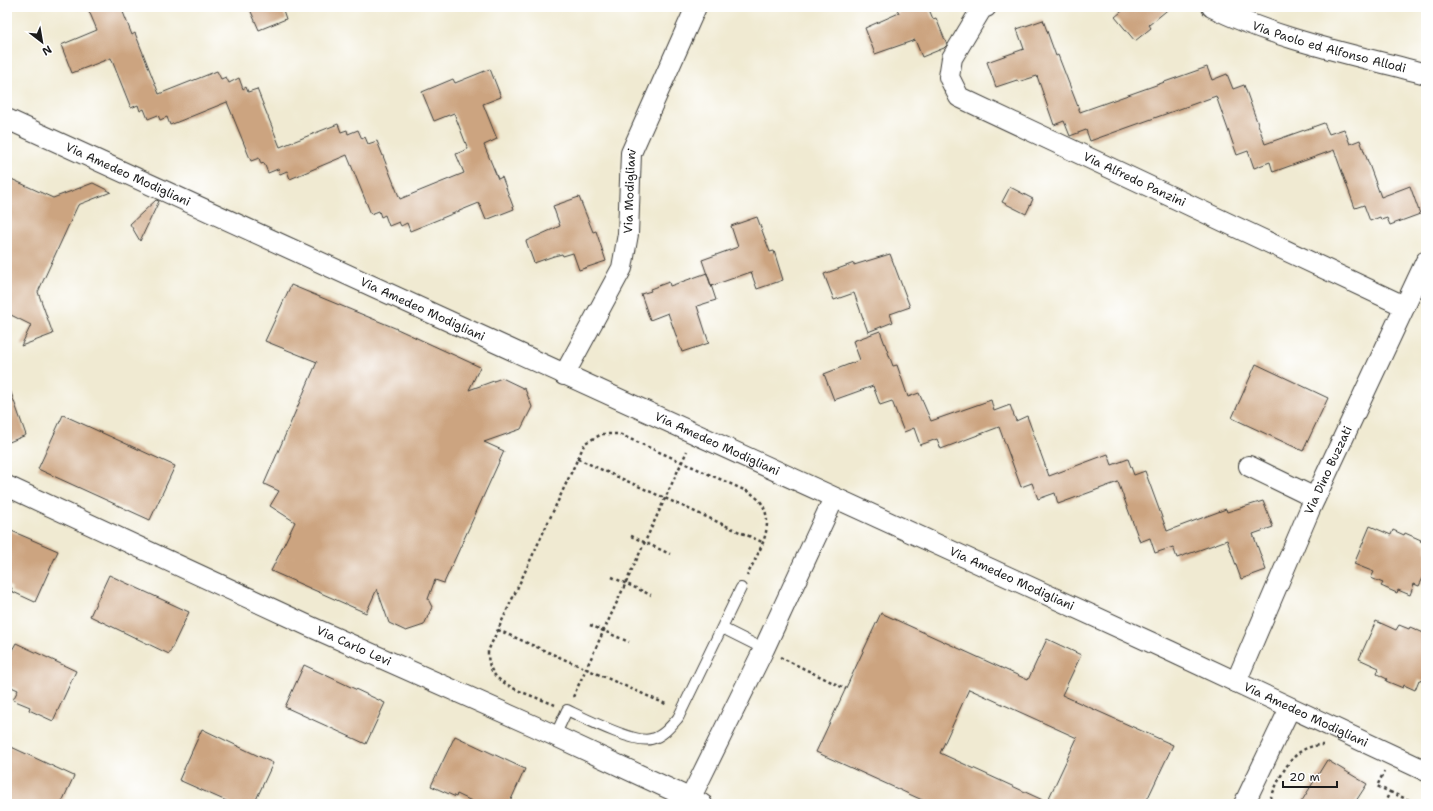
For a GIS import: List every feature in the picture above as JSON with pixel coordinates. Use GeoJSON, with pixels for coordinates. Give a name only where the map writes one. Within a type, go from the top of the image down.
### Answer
{"type":"FeatureCollection","features":[{"type":"Feature","properties":{"kind":"street","name":"Via Modigliani"},"geometry":{"type":"LineString","coordinates":[[564,375],[622,268],[628,234],[631,153],[696,7]]}},
{"type":"Feature","properties":{"kind":"street","name":"Via Alfredo Panzini"},"geometry":{"type":"LineString","coordinates":[[986,7],[982,8],[952,58],[949,77],[958,97],[1404,306]]}},
{"type":"Feature","properties":{"kind":"street","name":"Via Paolo ed Alfonso Allodi"},"geometry":{"type":"LineString","coordinates":[[1212,7],[1235,19],[1280,34],[1426,74]]}},
{"type":"Feature","properties":{"kind":"street","name":"Via Amedeo Modigliani"},"geometry":{"type":"LineString","coordinates":[[7,119],[1236,682],[1426,771]]}},
{"type":"Feature","properties":{"kind":"street","name":"Via Dino Buzzati"},"geometry":{"type":"LineString","coordinates":[[1236,682],[1315,498],[1426,260]]}},
{"type":"Feature","properties":{"kind":"street"},"geometry":{"type":"LineString","coordinates":[[1249,466],[1315,498]]}},
{"type":"Feature","properties":{"kind":"street","name":"Via Carlo Levi"},"geometry":{"type":"LineString","coordinates":[[7,486],[309,626],[556,736],[696,801]]}},
{"type":"Feature","properties":{"kind":"street"},"geometry":{"type":"LineString","coordinates":[[696,801],[834,498]]}},
{"type":"Feature","properties":{"kind":"street"},"geometry":{"type":"LineString","coordinates":[[1244,804],[1290,708]]}},
{"type":"Feature","properties":{"kind":"lane"},"geometry":{"type":"LineString","coordinates":[[556,736],[566,710],[634,739],[651,740],[665,732],[678,718],[682,711],[741,588]]}},
{"type":"Feature","properties":{"kind":"lane"},"geometry":{"type":"LineString","coordinates":[[722,628],[764,649]]}},
{"type":"Feature","properties":{"kind":"path"},"geometry":{"type":"LineString","coordinates":[[695,434],[682,463],[666,498],[604,631],[566,710],[509,685],[495,676],[488,662],[488,651],[585,444],[602,434],[619,434],[682,463],[750,493],[762,502],[767,516],[767,532],[741,588]]}},
{"type":"Feature","properties":{"kind":"path"},"geometry":{"type":"LineString","coordinates":[[578,459],[762,542]]}},
{"type":"Feature","properties":{"kind":"path"},"geometry":{"type":"LineString","coordinates":[[632,536],[670,554]]}},
{"type":"Feature","properties":{"kind":"path"},"geometry":{"type":"LineString","coordinates":[[612,577],[651,595]]}},
{"type":"Feature","properties":{"kind":"path"},"geometry":{"type":"LineString","coordinates":[[590,625],[629,642]]}},
{"type":"Feature","properties":{"kind":"path"},"geometry":{"type":"LineString","coordinates":[[498,630],[682,711]]}},
{"type":"Feature","properties":{"kind":"path"},"geometry":{"type":"LineString","coordinates":[[764,649],[846,689]]}},
{"type":"Feature","properties":{"kind":"path"},"geometry":{"type":"LineString","coordinates":[[1268,804],[1287,764],[1298,752],[1314,745],[1329,745]]}},
{"type":"Feature","properties":{"kind":"path"},"geometry":{"type":"LineString","coordinates":[[1386,753],[1380,766],[1386,769],[1377,786],[1418,804]]}},
{"type":"Feature","properties":{"kind":"path"},"geometry":{"type":"LineString","coordinates":[[1384,804],[1390,792]]}},
{"type":"Feature","properties":{"kind":"building"},"geometry":{"type":"Polygon","coordinates":[[[99,7],[121,7],[132,35],[135,33],[159,94],[217,71],[221,79],[226,77],[229,83],[239,78],[243,89],[246,87],[248,92],[257,89],[280,147],[338,124],[341,132],[347,130],[348,134],[358,130],[362,139],[365,137],[368,144],[377,141],[400,199],[464,173],[456,154],[468,149],[454,113],[434,121],[422,92],[453,79],[455,83],[490,69],[501,97],[483,104],[497,139],[484,145],[498,179],[502,177],[514,209],[486,220],[479,203],[410,231],[407,223],[401,226],[399,222],[389,226],[385,215],[381,217],[379,211],[371,214],[347,155],[290,179],[287,171],[280,174],[278,169],[268,173],[264,163],[261,164],[259,158],[251,161],[227,102],[170,125],[167,117],[160,120],[158,115],[148,119],[144,109],[140,111],[138,105],[131,108],[111,58],[72,73],[61,45],[97,30],[89,11],[99,7]]]}},
{"type":"Feature","properties":{"kind":"building"},"geometry":{"type":"Polygon","coordinates":[[[249,7],[282,7],[286,19],[259,30],[249,7]]]}},
{"type":"Feature","properties":{"kind":"building"},"geometry":{"type":"Polygon","coordinates":[[[896,7],[928,7],[933,19],[936,18],[947,45],[944,48],[922,57],[915,40],[875,54],[865,28],[899,13],[896,7]]]}},
{"type":"Feature","properties":{"kind":"building"},"geometry":{"type":"Polygon","coordinates":[[[1127,7],[1171,7],[1149,25],[1151,28],[1135,41],[1115,17],[1127,7]]]}},
{"type":"Feature","properties":{"kind":"building"},"geometry":{"type":"Polygon","coordinates":[[[1043,20],[1056,56],[1058,55],[1080,112],[1207,67],[1212,80],[1227,74],[1233,89],[1244,85],[1265,144],[1324,123],[1329,134],[1344,129],[1350,144],[1360,140],[1381,197],[1410,186],[1420,214],[1390,225],[1387,218],[1381,220],[1380,217],[1370,221],[1364,205],[1355,208],[1334,150],[1273,172],[1270,162],[1254,168],[1248,151],[1237,155],[1216,96],[1090,141],[1086,130],[1070,136],[1064,121],[1054,125],[1037,76],[1018,82],[1017,80],[996,87],[987,62],[1024,49],[1017,29],[1043,20]]]}},
{"type":"Feature","properties":{"kind":"building"},"geometry":{"type":"Polygon","coordinates":[[[7,177],[53,198],[93,183],[111,192],[78,205],[38,292],[53,334],[21,346],[31,325],[7,313],[7,177]]]}},
{"type":"Feature","properties":{"kind":"building"},"geometry":{"type":"Polygon","coordinates":[[[1010,187],[1033,199],[1026,214],[1002,202],[1010,187]]]}},
{"type":"Feature","properties":{"kind":"building"},"geometry":{"type":"Polygon","coordinates":[[[579,197],[593,232],[596,231],[606,261],[579,270],[573,253],[563,256],[562,254],[554,256],[534,263],[526,241],[560,226],[553,206],[579,197]]]}},
{"type":"Feature","properties":{"kind":"building"},"geometry":{"type":"Polygon","coordinates":[[[156,200],[159,201],[140,241],[130,224],[156,200]]]}},
{"type":"Feature","properties":{"kind":"building"},"geometry":{"type":"Polygon","coordinates":[[[757,217],[770,252],[774,251],[783,280],[757,289],[751,272],[711,286],[702,260],[738,247],[731,226],[757,217]]]}},
{"type":"Feature","properties":{"kind":"building"},"geometry":{"type":"Polygon","coordinates":[[[890,254],[910,307],[890,314],[893,322],[868,332],[854,293],[834,300],[824,274],[854,263],[854,265],[890,254]]]}},
{"type":"Feature","properties":{"kind":"building"},"geometry":{"type":"Polygon","coordinates":[[[707,273],[716,300],[697,306],[709,343],[682,352],[668,313],[650,320],[641,294],[669,282],[670,286],[707,273]]]}},
{"type":"Feature","properties":{"kind":"building"},"geometry":{"type":"Polygon","coordinates":[[[291,285],[395,328],[480,367],[469,390],[502,378],[525,389],[532,407],[521,429],[484,442],[504,451],[444,583],[435,580],[428,599],[432,607],[424,625],[406,631],[389,623],[377,589],[366,613],[271,571],[295,522],[270,506],[279,491],[264,484],[317,362],[265,341],[291,285]]]}},
{"type":"Feature","properties":{"kind":"building"},"geometry":{"type":"Polygon","coordinates":[[[880,331],[893,366],[897,365],[908,397],[919,393],[931,421],[991,400],[994,411],[1010,405],[1016,421],[1027,416],[1049,476],[1108,454],[1112,465],[1128,459],[1134,475],[1145,471],[1167,531],[1226,509],[1227,512],[1263,501],[1273,527],[1253,534],[1266,570],[1241,579],[1227,540],[1177,558],[1173,547],[1155,553],[1150,538],[1140,542],[1118,482],[1058,504],[1055,493],[1038,499],[1032,483],[1021,487],[999,427],[941,449],[937,439],[920,445],[914,428],[904,432],[892,401],[880,405],[873,386],[834,400],[824,374],[860,360],[853,341],[880,331]]]}},
{"type":"Feature","properties":{"kind":"building"},"geometry":{"type":"Polygon","coordinates":[[[1256,364],[1328,398],[1303,451],[1232,418],[1256,364]]]}},
{"type":"Feature","properties":{"kind":"building"},"geometry":{"type":"Polygon","coordinates":[[[7,387],[9,387],[26,435],[7,443],[7,387]]]}},
{"type":"Feature","properties":{"kind":"building"},"geometry":{"type":"Polygon","coordinates":[[[63,415],[175,466],[150,520],[38,469],[63,415]]]}},
{"type":"Feature","properties":{"kind":"building"},"geometry":{"type":"Polygon","coordinates":[[[1370,526],[1391,535],[1393,530],[1404,535],[1405,533],[1421,540],[1420,541],[1426,544],[1426,572],[1419,586],[1414,584],[1410,595],[1398,590],[1397,593],[1381,586],[1383,583],[1371,578],[1374,572],[1354,564],[1370,526]]]}},
{"type":"Feature","properties":{"kind":"building"},"geometry":{"type":"Polygon","coordinates":[[[7,529],[58,551],[35,602],[11,591],[12,588],[7,585],[7,529]]]}},
{"type":"Feature","properties":{"kind":"building"},"geometry":{"type":"Polygon","coordinates":[[[109,575],[189,612],[169,654],[90,616],[109,575]]]}},
{"type":"Feature","properties":{"kind":"building"},"geometry":{"type":"Polygon","coordinates":[[[881,613],[1028,680],[1047,639],[1081,655],[1062,695],[1173,745],[1145,804],[931,804],[816,752],[881,613]],[[969,689],[940,753],[1047,802],[1077,738],[969,689]]]}},
{"type":"Feature","properties":{"kind":"building"},"geometry":{"type":"Polygon","coordinates":[[[1376,621],[1396,630],[1399,625],[1409,629],[1410,627],[1426,634],[1426,683],[1419,680],[1415,690],[1404,685],[1403,688],[1386,681],[1387,679],[1377,674],[1379,668],[1359,659],[1376,621]]]}},
{"type":"Feature","properties":{"kind":"building"},"geometry":{"type":"Polygon","coordinates":[[[16,643],[76,671],[53,721],[29,710],[30,707],[13,700],[18,690],[7,685],[7,650],[11,652],[16,643]]]}},
{"type":"Feature","properties":{"kind":"building"},"geometry":{"type":"Polygon","coordinates":[[[304,665],[385,703],[366,744],[285,707],[304,665]]]}},
{"type":"Feature","properties":{"kind":"building"},"geometry":{"type":"Polygon","coordinates":[[[202,729],[273,763],[254,804],[233,804],[179,780],[202,729]]]}},
{"type":"Feature","properties":{"kind":"building"},"geometry":{"type":"Polygon","coordinates":[[[455,736],[525,769],[509,804],[478,804],[457,794],[456,797],[431,786],[455,736]]]}},
{"type":"Feature","properties":{"kind":"building"},"geometry":{"type":"Polygon","coordinates":[[[7,745],[74,776],[61,804],[7,804],[7,745]]]}},
{"type":"Feature","properties":{"kind":"building"},"geometry":{"type":"Polygon","coordinates":[[[1327,760],[1367,784],[1354,804],[1300,804],[1327,760]]]}}]}
